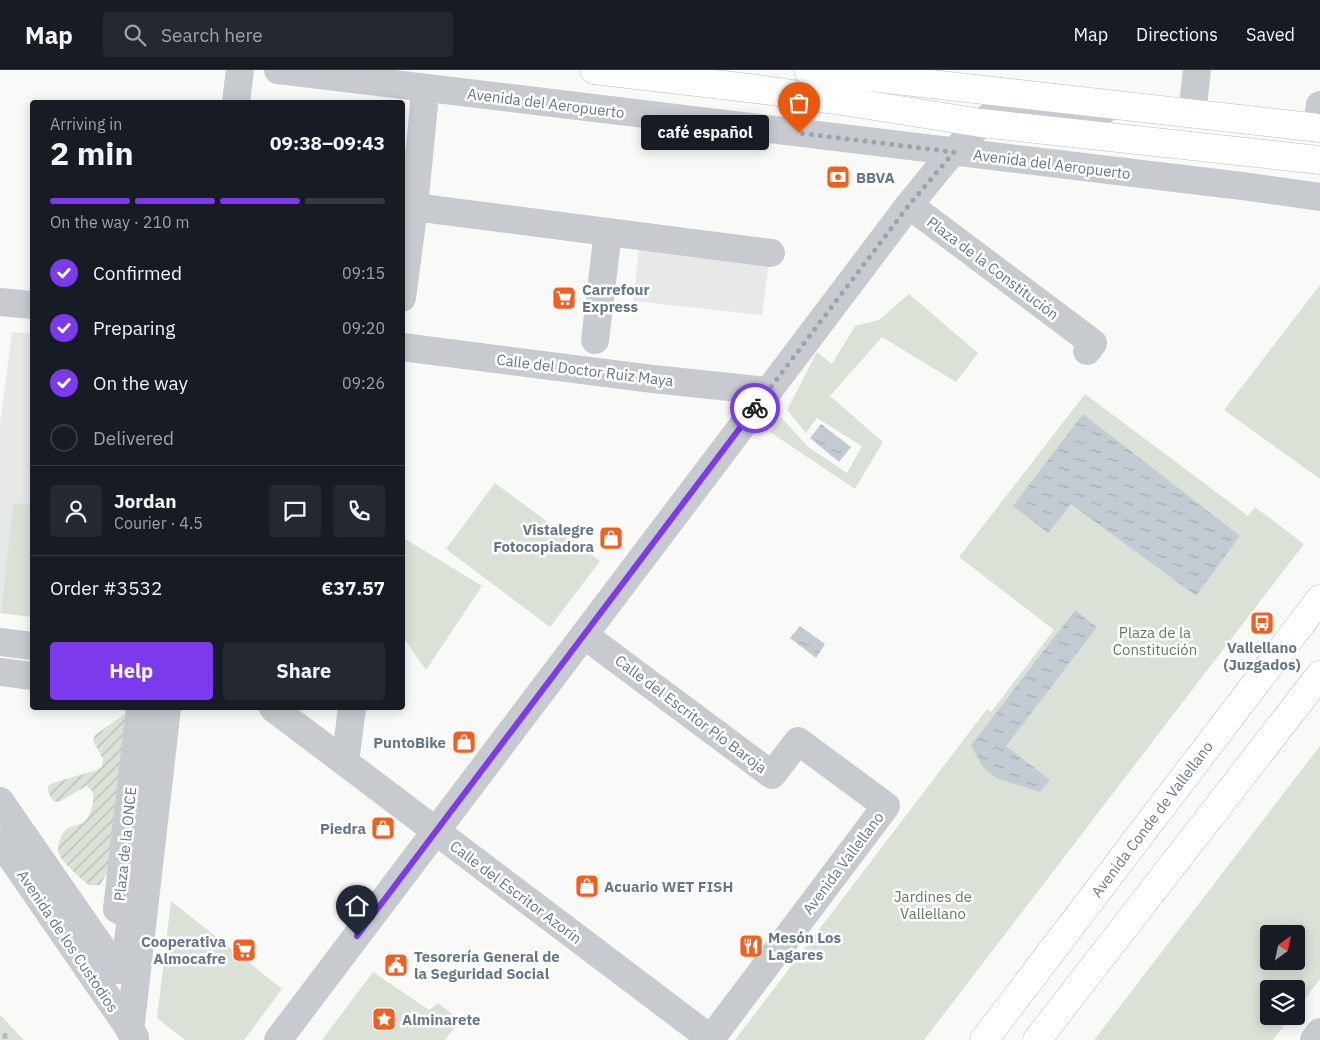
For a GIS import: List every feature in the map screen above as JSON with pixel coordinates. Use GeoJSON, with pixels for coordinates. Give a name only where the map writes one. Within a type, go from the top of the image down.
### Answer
{"type":"FeatureCollection","features":[{"type":"Feature","properties":{"kind":"main road"},"geometry":{"type":"LineString","coordinates":[[594,70],[749,80],[981,123],[1320,160]]}},
{"type":"Feature","properties":{"kind":"main road"},"geometry":{"type":"LineString","coordinates":[[808,70],[913,75],[1115,106],[1192,114],[1320,115]]}},
{"type":"Feature","properties":{"kind":"main road","name":"Avenida Conde de Vallellano"},"geometry":{"type":"LineString","coordinates":[[984,1040],[1320,599]]}},
{"type":"Feature","properties":{"kind":"main road"},"geometry":{"type":"LineString","coordinates":[[1037,1040],[1320,675]]}},
{"type":"Feature","properties":{"kind":"street"},"geometry":{"type":"LineString","coordinates":[[236,100],[240,70]]}},
{"type":"Feature","properties":{"kind":"street","name":"Avenida del Aeropuerto"},"geometry":{"type":"LineString","coordinates":[[278,70],[1320,197]]}},
{"type":"Feature","properties":{"kind":"street"},"geometry":{"type":"LineString","coordinates":[[1192,114],[1197,70]]}},
{"type":"Feature","properties":{"kind":"street"},"geometry":{"type":"LineString","coordinates":[[405,275],[424,105],[423,88]]}},
{"type":"Feature","properties":{"kind":"street"},"geometry":{"type":"LineString","coordinates":[[278,1040],[909,205],[954,152],[996,110],[1006,107],[1090,116],[1115,106]]}},
{"type":"Feature","properties":{"kind":"street","name":"Plaza de la Constitución"},"geometry":{"type":"LineString","coordinates":[[909,205],[1093,344],[1087,351]]}},
{"type":"Feature","properties":{"kind":"street"},"geometry":{"type":"LineString","coordinates":[[414,207],[771,253]]}},
{"type":"Feature","properties":{"kind":"street"},"geometry":{"type":"LineString","coordinates":[[595,340],[608,232]]}},
{"type":"Feature","properties":{"kind":"street"},"geometry":{"type":"LineString","coordinates":[[0,302],[30,305]]}},
{"type":"Feature","properties":{"kind":"street","name":"Calle del Doctor Ruiz Maya"},"geometry":{"type":"LineString","coordinates":[[405,347],[768,391]]}},
{"type":"Feature","properties":{"kind":"street","name":"Calle del Escritor Pío Baroja"},"geometry":{"type":"LineString","coordinates":[[584,635],[772,775],[798,741],[886,806]]}},
{"type":"Feature","properties":{"kind":"street"},"geometry":{"type":"LineString","coordinates":[[0,642],[30,646]]}},
{"type":"Feature","properties":{"kind":"street"},"geometry":{"type":"LineString","coordinates":[[0,672],[30,676]]}},
{"type":"Feature","properties":{"kind":"street","name":"Plaza de la ONCE"},"geometry":{"type":"LineString","coordinates":[[0,801],[117,970],[122,970],[125,966],[131,917],[117,909],[140,710]]}},
{"type":"Feature","properties":{"kind":"street","name":"Plaza de la ONCE"},"geometry":{"type":"LineString","coordinates":[[143,710],[155,717],[156,710]]}},
{"type":"Feature","properties":{"kind":"street"},"geometry":{"type":"LineString","coordinates":[[133,1035],[167,710]]}},
{"type":"Feature","properties":{"kind":"street","name":"Calle del Escritor Azorín"},"geometry":{"type":"LineString","coordinates":[[276,710],[711,1040]]}},
{"type":"Feature","properties":{"kind":"street"},"geometry":{"type":"LineString","coordinates":[[345,762],[352,710]]}},
{"type":"Feature","properties":{"kind":"street","name":"Avenida Vallellano"},"geometry":{"type":"LineString","coordinates":[[711,1040],[886,806]]}},
{"type":"Feature","properties":{"kind":"street","name":"Avenida de los Custodios"},"geometry":{"type":"LineString","coordinates":[[0,841],[133,1035]]}},
{"type":"Feature","properties":{"kind":"street"},"geometry":{"type":"LineString","coordinates":[[1314,1040],[1320,1032]]}},
{"type":"Feature","properties":{"kind":"shaded area"},"geometry":{"type":"Polygon","coordinates":[[[640,240],[769,260],[762,315],[633,301],[640,240]]]}},
{"type":"Feature","properties":{"kind":"shaded area"},"geometry":{"type":"Polygon","coordinates":[[[12,332],[30,334],[30,617],[0,613],[0,424],[12,332]]]}},
{"type":"Feature","properties":{"kind":"green space"},"geometry":{"type":"Polygon","coordinates":[[[1320,285],[1320,479],[1224,410],[1320,285]]]}},
{"type":"Feature","properties":{"kind":"green space"},"geometry":{"type":"Polygon","coordinates":[[[909,294],[978,353],[956,382],[882,337],[830,396],[883,442],[855,489],[770,432],[781,417],[808,447],[847,473],[862,446],[817,418],[806,433],[787,410],[817,352],[832,364],[855,326],[879,320],[909,294]]]}},
{"type":"Feature","properties":{"kind":"green space","name":"Jardines de Vallellano"},"geometry":{"type":"Polygon","coordinates":[[[1085,394],[1248,516],[1255,507],[1304,544],[924,1040],[735,1040],[987,709],[991,712],[1054,630],[959,557],[1085,394]],[[1071,503],[1196,596],[1240,536],[1071,503]],[[1075,610],[971,745],[1040,792],[1049,780],[1005,746],[1097,627],[1075,610]]]}},
{"type":"Feature","properties":{"kind":"green space"},"geometry":{"type":"Polygon","coordinates":[[[495,483],[600,561],[550,627],[446,549],[495,483]]]}},
{"type":"Feature","properties":{"kind":"green space"},"geometry":{"type":"Polygon","coordinates":[[[13,503],[30,505],[30,617],[1,613],[13,503]]]}},
{"type":"Feature","properties":{"kind":"green space"},"geometry":{"type":"Polygon","coordinates":[[[405,539],[482,586],[426,670],[405,640],[405,539]]]}},
{"type":"Feature","properties":{"kind":"green space"},"geometry":{"type":"Polygon","coordinates":[[[125,714],[127,715],[109,870],[100,885],[89,885],[64,862],[59,854],[58,847],[61,837],[67,829],[87,819],[93,802],[92,791],[86,786],[59,802],[54,801],[50,797],[48,786],[97,770],[102,766],[103,759],[93,741],[95,735],[125,714]]]}},
{"type":"Feature","properties":{"kind":"green space"},"geometry":{"type":"Polygon","coordinates":[[[1320,746],[1320,979],[1305,998],[1305,980],[1260,980],[1260,1025],[1284,1025],[1273,1040],[1094,1040],[1320,746]]]}},
{"type":"Feature","properties":{"kind":"green space"},"geometry":{"type":"Polygon","coordinates":[[[171,901],[282,989],[244,1040],[185,1040],[157,1018],[171,901]]]}},
{"type":"Feature","properties":{"kind":"green space"},"geometry":{"type":"Polygon","coordinates":[[[373,972],[429,1010],[438,1003],[460,1020],[445,1040],[322,1040],[373,972]]]}},
{"type":"Feature","properties":{"kind":"green space"},"geometry":{"type":"Polygon","coordinates":[[[0,1015],[24,1040],[0,1040],[0,1015]]]}},
{"type":"Feature","properties":{"kind":"water"},"geometry":{"type":"Polygon","coordinates":[[[1083,414],[1240,536],[1196,596],[1071,504],[1048,533],[1013,506],[1083,414]]]}},
{"type":"Feature","properties":{"kind":"water"},"geometry":{"type":"Polygon","coordinates":[[[821,424],[851,447],[839,462],[810,438],[821,424]]]}},
{"type":"Feature","properties":{"kind":"water"},"geometry":{"type":"Polygon","coordinates":[[[1075,610],[1097,627],[1006,746],[1050,780],[1040,792],[996,778],[982,766],[971,745],[1075,610]]]}},
{"type":"Feature","properties":{"kind":"water"},"geometry":{"type":"Polygon","coordinates":[[[800,626],[825,644],[816,658],[790,638],[800,626]]]}},
{"type":"Feature","properties":{"kind":"way so far"},"geometry":{"type":"LineString","coordinates":[[755,408],[909,205],[954,152],[799,133]]}},
{"type":"Feature","properties":{"kind":"place","name":"café español"},"geometry":{"type":"Point","coordinates":[799,133]}},
{"type":"Feature","properties":{"kind":"place","name":"BBVA"},"geometry":{"type":"Point","coordinates":[838,177]}},
{"type":"Feature","properties":{"kind":"place","name":"Carrefour Express"},"geometry":{"type":"Point","coordinates":[564,298]}},
{"type":"Feature","properties":{"kind":"place","name":"Vistalegre Fotocopiadora"},"geometry":{"type":"Point","coordinates":[611,538]}},
{"type":"Feature","properties":{"kind":"place","name":"Vallellano (Juzgados)"},"geometry":{"type":"Point","coordinates":[1262,623]}},
{"type":"Feature","properties":{"kind":"place","name":"PuntoBike"},"geometry":{"type":"Point","coordinates":[464,742]}},
{"type":"Feature","properties":{"kind":"place","name":"Piedra"},"geometry":{"type":"Point","coordinates":[383,828]}},
{"type":"Feature","properties":{"kind":"place","name":"Acuario WET FISH"},"geometry":{"type":"Point","coordinates":[587,886]}},
{"type":"Feature","properties":{"kind":"place","name":"Mesón Los Lagares"},"geometry":{"type":"Point","coordinates":[751,946]}},
{"type":"Feature","properties":{"kind":"place","name":"Cooperativa Almocafre"},"geometry":{"type":"Point","coordinates":[244,950]}},
{"type":"Feature","properties":{"kind":"place","name":"Tesorería General de la Seguridad Social"},"geometry":{"type":"Point","coordinates":[396,965]}},
{"type":"Feature","properties":{"kind":"place","name":"Alminarete"},"geometry":{"type":"Point","coordinates":[384,1019]}},
{"type":"Feature","properties":{"kind":"route"},"geometry":{"type":"LineString","coordinates":[[357,936],[755,408]]}}]}
